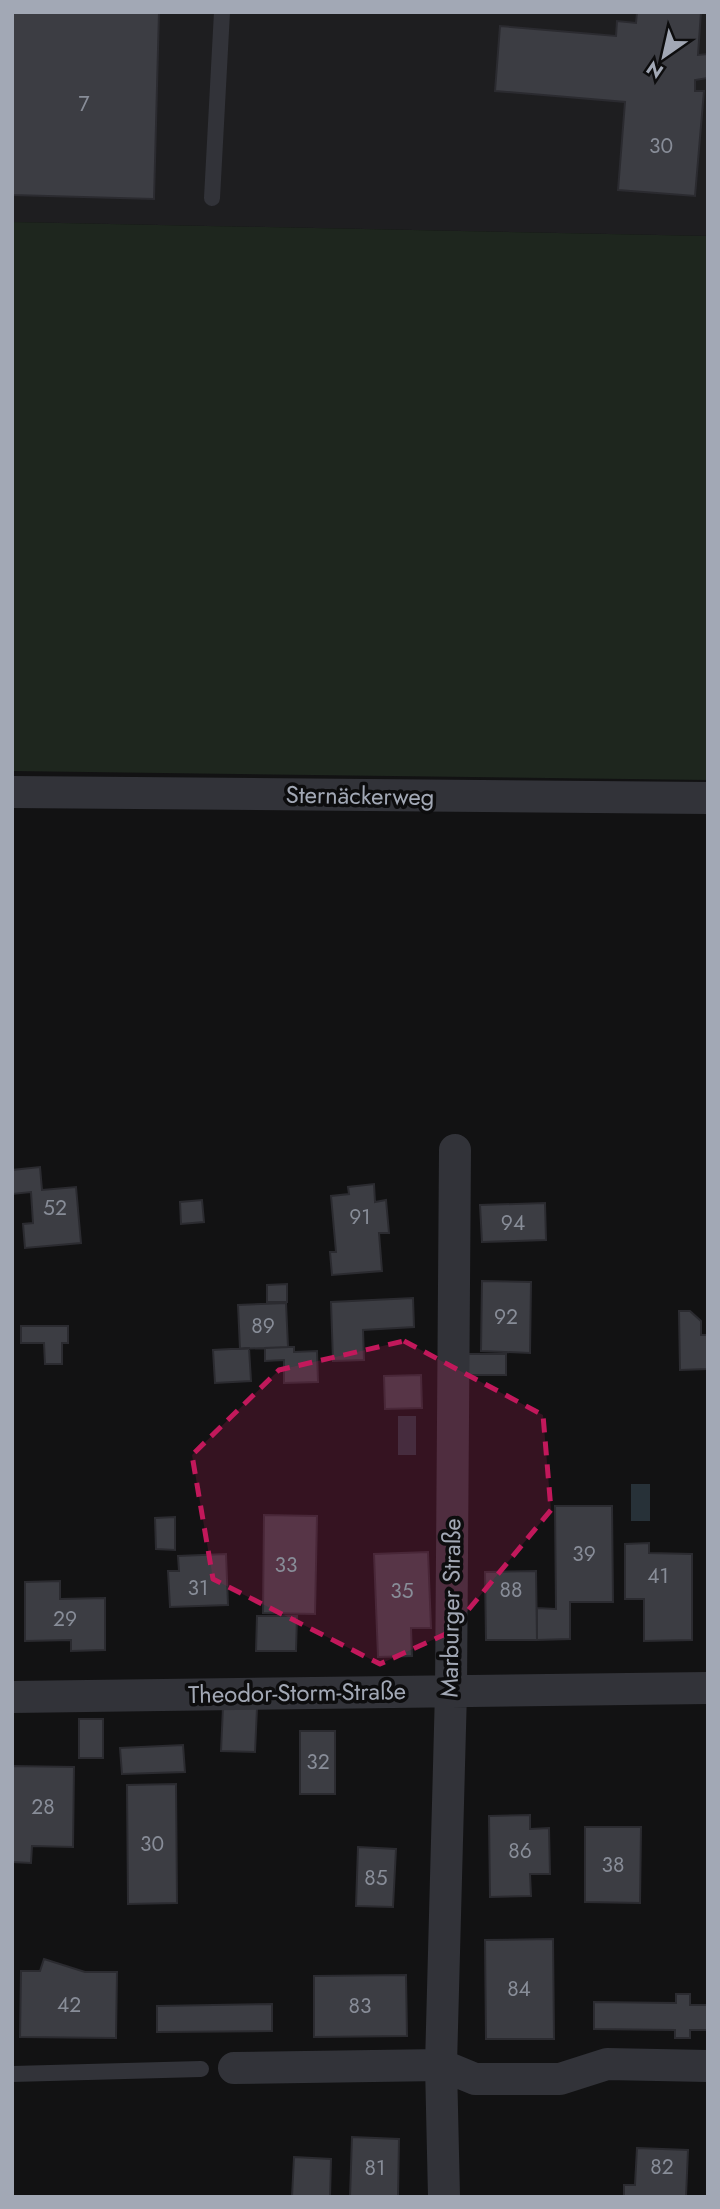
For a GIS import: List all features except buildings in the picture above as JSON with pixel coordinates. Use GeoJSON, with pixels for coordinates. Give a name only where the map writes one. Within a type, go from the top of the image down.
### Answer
{"type":"FeatureCollection","features":[{"type":"Feature","properties":{"kind":"street","name":"Sternäckerweg"},"geometry":{"type":"LineString","coordinates":[[12,792],[708,798]]}},
{"type":"Feature","properties":{"kind":"street","name":"Marburger Straße"},"geometry":{"type":"LineString","coordinates":[[444,2197],[441,2065],[451,1691],[455,1150]]}},
{"type":"Feature","properties":{"kind":"street","name":"Theodor-Storm-Straße"},"geometry":{"type":"LineString","coordinates":[[12,1698],[708,1688]]}},
{"type":"Feature","properties":{"kind":"street"},"geometry":{"type":"LineString","coordinates":[[234,2068],[441,2065],[475,2079],[560,2079],[607,2064],[708,2066]]}},
{"type":"Feature","properties":{"kind":"lane"},"geometry":{"type":"LineString","coordinates":[[212,198],[222,12]]}},
{"type":"Feature","properties":{"kind":"lane"},"geometry":{"type":"LineString","coordinates":[[12,2074],[201,2069]]}},
{"type":"Feature","properties":{"kind":"highlighted area"},"geometry":{"type":"Polygon","coordinates":[[[404,1341],[543,1415],[551,1510],[450,1632],[380,1664],[213,1579],[192,1455],[279,1370],[404,1341]]]}},
{"type":"Feature","properties":{"kind":"shaded area"},"geometry":{"type":"Polygon","coordinates":[[[12,12],[708,12],[708,236],[12,222],[12,12]]]}},
{"type":"Feature","properties":{"kind":"shaded area"},"geometry":{"type":"Polygon","coordinates":[[[12,222],[708,236],[708,780],[12,771],[12,222]]]}},
{"type":"Feature","properties":{"kind":"shaded area"},"geometry":{"type":"Polygon","coordinates":[[[398,1416],[416,1416],[416,1455],[398,1455],[398,1416]]]}},
{"type":"Feature","properties":{"kind":"shaded area"},"geometry":{"type":"Polygon","coordinates":[[[631,1484],[650,1484],[650,1521],[631,1521],[631,1484]]]}}]}
